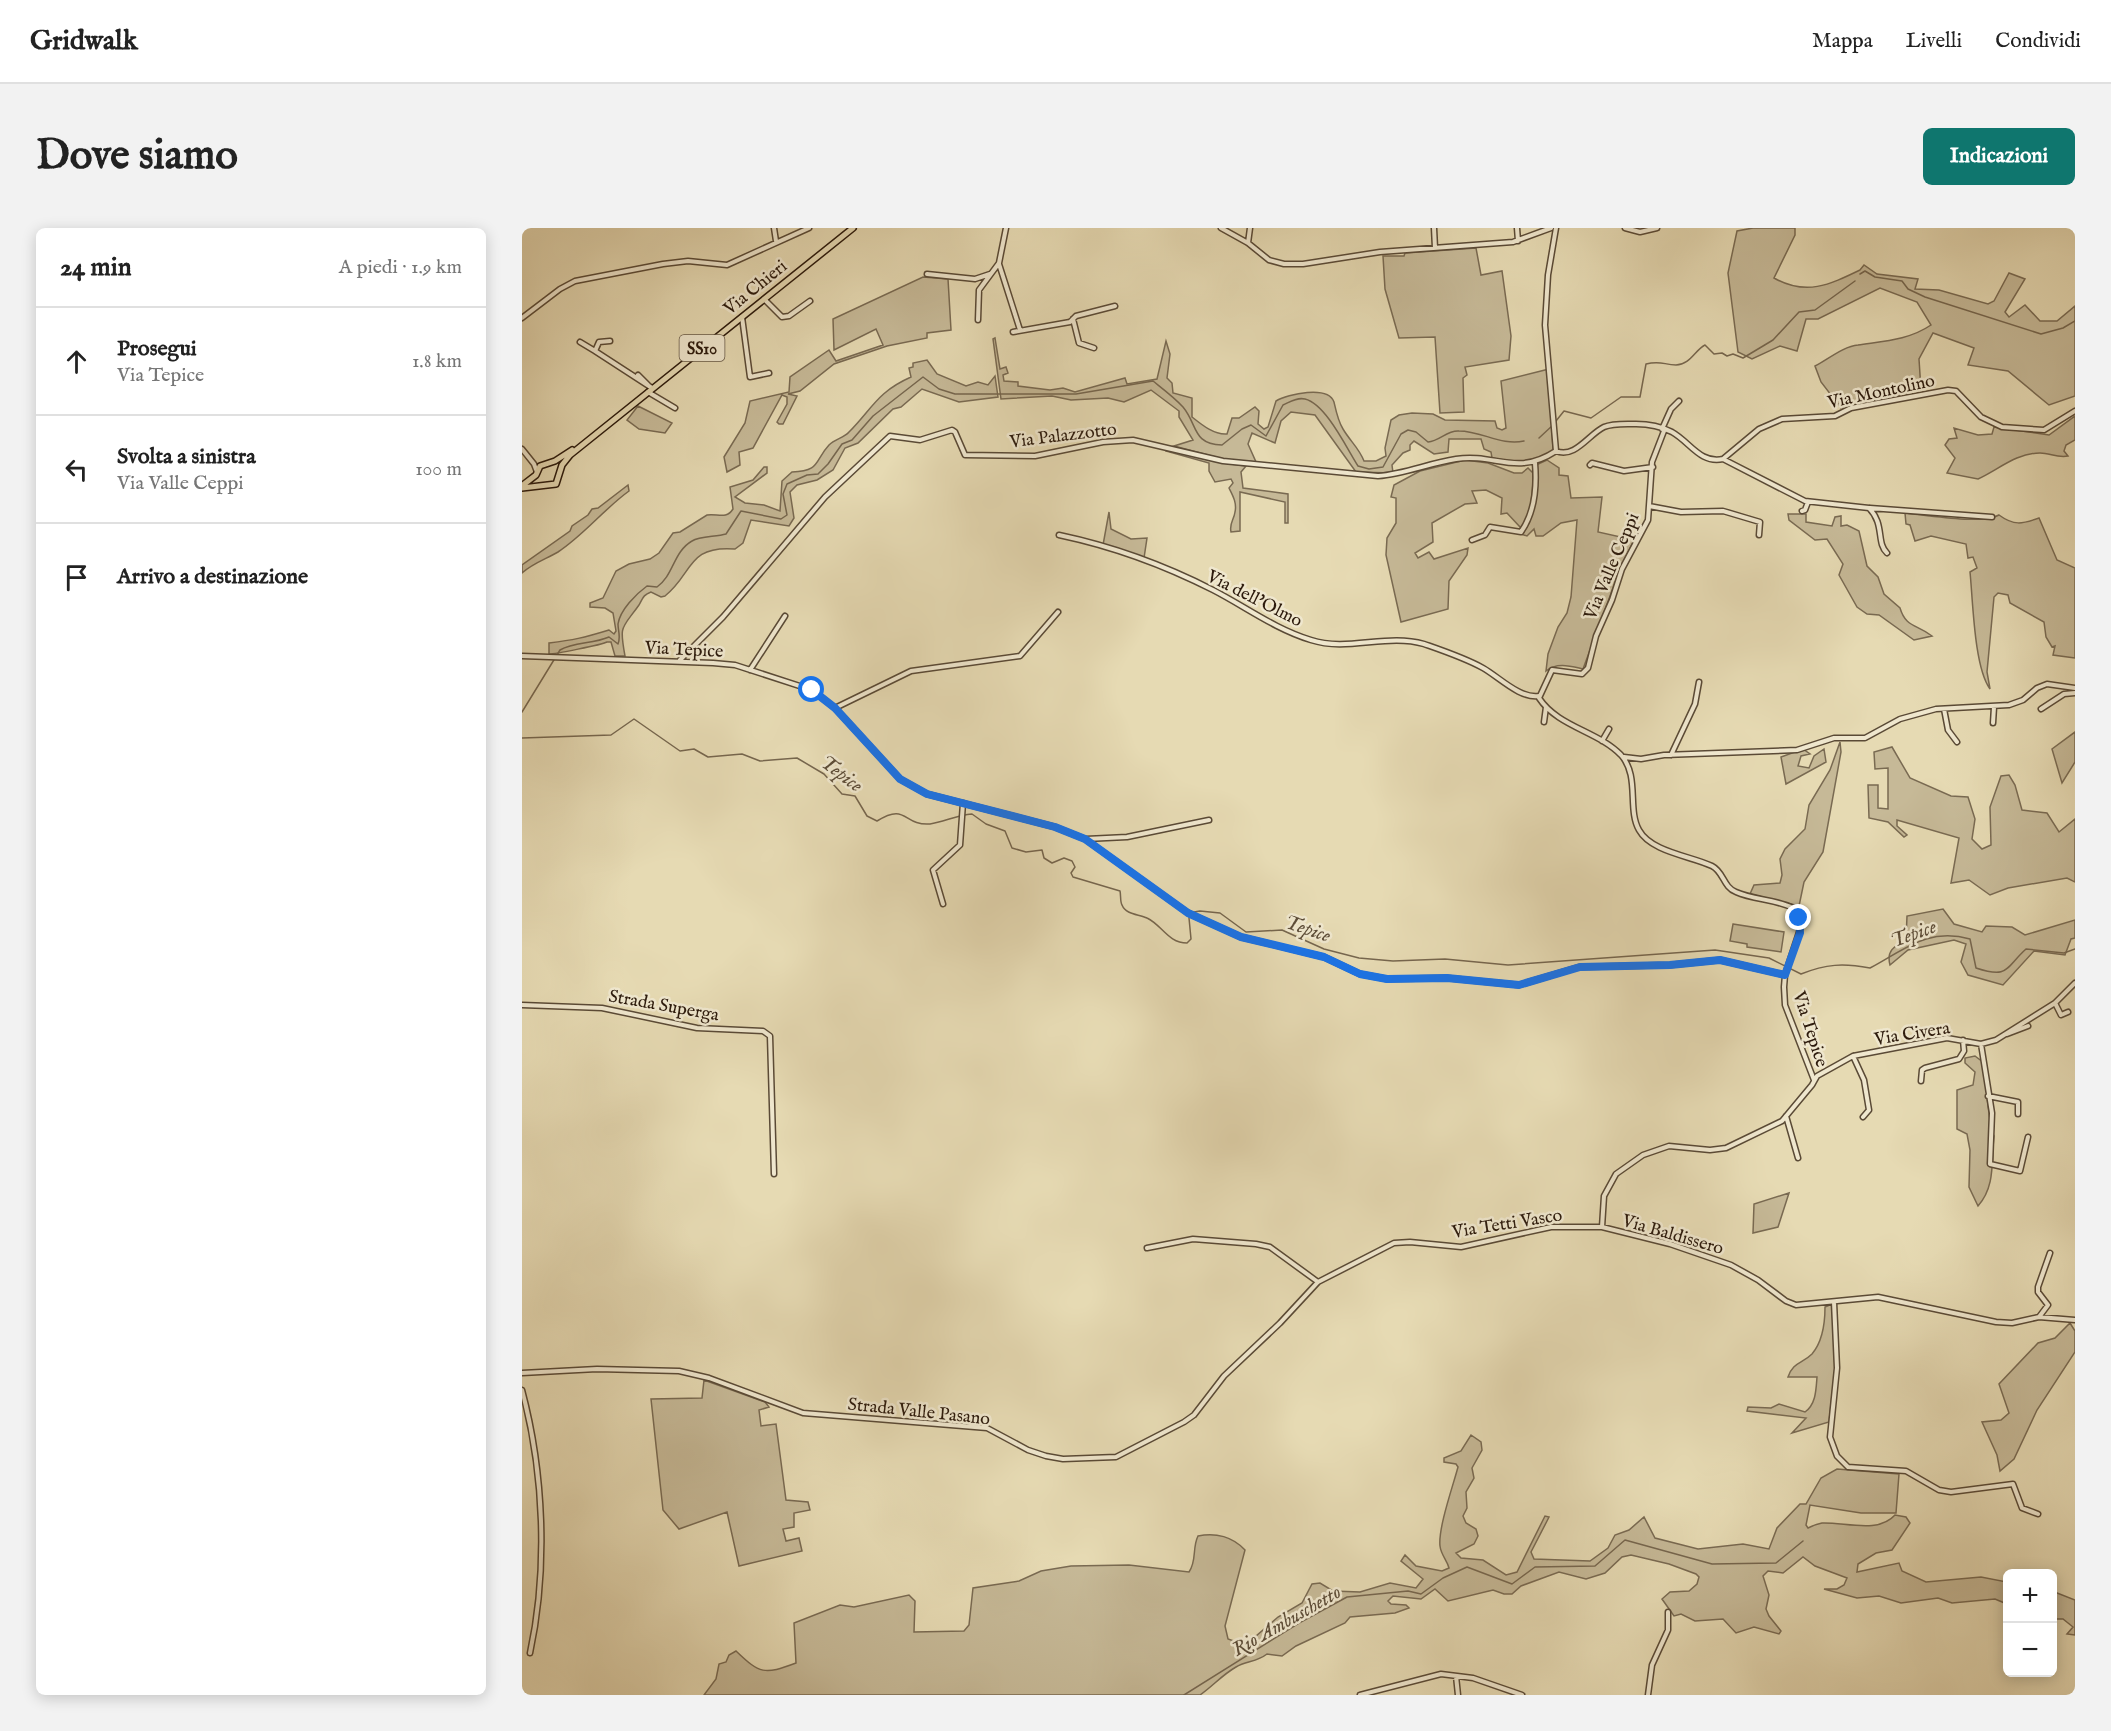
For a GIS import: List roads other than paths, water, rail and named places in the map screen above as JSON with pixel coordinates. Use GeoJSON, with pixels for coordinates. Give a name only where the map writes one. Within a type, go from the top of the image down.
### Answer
{"type":"FeatureCollection","features":[{"type":"Feature","properties":{"kind":"main road","name":"Via Chieri"},"geometry":{"type":"LineString","coordinates":[[522,487],[542,485],[549,487],[556,484],[560,478],[560,471],[570,455],[639,399],[649,388],[853,228]]}},
{"type":"Feature","properties":{"kind":"main road","name":"Via Chieri"},"geometry":{"type":"LineString","coordinates":[[522,487],[543,464],[564,456],[639,399]]}},
{"type":"Feature","properties":{"kind":"main road"},"geometry":{"type":"LineString","coordinates":[[550,463],[560,471]]}},
{"type":"Feature","properties":{"kind":"main road"},"geometry":{"type":"LineString","coordinates":[[536,474],[542,485]]}},
{"type":"Feature","properties":{"kind":"street"},"geometry":{"type":"LineString","coordinates":[[774,228],[776,241]]}},
{"type":"Feature","properties":{"kind":"street"},"geometry":{"type":"LineString","coordinates":[[522,318],[560,289],[575,281],[688,261],[727,265],[809,228]]}},
{"type":"Feature","properties":{"kind":"street"},"geometry":{"type":"LineString","coordinates":[[978,320],[979,290],[999,263],[1006,228]]}},
{"type":"Feature","properties":{"kind":"street"},"geometry":{"type":"LineString","coordinates":[[1221,228],[1248,243],[1269,260],[1284,264],[1303,264],[1350,255],[1518,241],[1551,228]]}},
{"type":"Feature","properties":{"kind":"street"},"geometry":{"type":"LineString","coordinates":[[1248,243],[1250,228]]}},
{"type":"Feature","properties":{"kind":"street"},"geometry":{"type":"LineString","coordinates":[[1434,228],[1435,248]]}},
{"type":"Feature","properties":{"kind":"street"},"geometry":{"type":"LineString","coordinates":[[1517,228],[1518,241]]}},
{"type":"Feature","properties":{"kind":"street"},"geometry":{"type":"LineString","coordinates":[[1556,228],[1546,307],[1556,451]]}},
{"type":"Feature","properties":{"kind":"street"},"geometry":{"type":"LineString","coordinates":[[1625,228],[1640,232],[1657,228]]}},
{"type":"Feature","properties":{"kind":"street"},"geometry":{"type":"LineString","coordinates":[[999,263],[1020,330]]}},
{"type":"Feature","properties":{"kind":"street"},"geometry":{"type":"LineString","coordinates":[[927,274],[975,279],[991,274]]}},
{"type":"Feature","properties":{"kind":"street"},"geometry":{"type":"LineString","coordinates":[[764,299],[782,317],[789,316],[810,301]]}},
{"type":"Feature","properties":{"kind":"street"},"geometry":{"type":"LineString","coordinates":[[1013,332],[1070,322],[1073,319],[1115,306]]}},
{"type":"Feature","properties":{"kind":"street"},"geometry":{"type":"LineString","coordinates":[[742,316],[750,377],[769,374]]}},
{"type":"Feature","properties":{"kind":"street"},"geometry":{"type":"LineString","coordinates":[[1073,319],[1079,343],[1094,348]]}},
{"type":"Feature","properties":{"kind":"street"},"geometry":{"type":"LineString","coordinates":[[595,351],[599,342],[610,341]]}},
{"type":"Feature","properties":{"kind":"street"},"geometry":{"type":"LineString","coordinates":[[580,342],[675,408]]}},
{"type":"Feature","properties":{"kind":"street"},"geometry":{"type":"LineString","coordinates":[[638,375],[647,382],[649,388]]}},
{"type":"Feature","properties":{"kind":"street","name":"Via Montolino"},"geometry":{"type":"LineString","coordinates":[[1723,459],[1759,429],[1782,419],[1835,416],[1851,408],[1948,390],[1956,392],[1981,417],[2002,427],[2044,430],[2075,411]]}},
{"type":"Feature","properties":{"kind":"street","name":"Via Valle Ceppi"},"geometry":{"type":"LineString","coordinates":[[1540,696],[1552,670],[1582,674],[1588,668],[1596,636],[1612,600],[1622,569],[1648,520],[1654,454],[1671,409],[1679,401]]}},
{"type":"Feature","properties":{"kind":"street","name":"Via Palazzotto"},"geometry":{"type":"LineString","coordinates":[[680,661],[723,617],[825,497],[890,436],[920,440],[952,430],[965,455],[978,457],[1035,456],[1103,442],[1133,440],[1223,461],[1378,476],[1401,474],[1465,458],[1507,464],[1535,463],[1556,451],[1563,452],[1576,448],[1593,434],[1611,425],[1651,424],[1663,430]]}},
{"type":"Feature","properties":{"kind":"street"},"geometry":{"type":"LineString","coordinates":[[1663,430],[1672,432],[1701,456],[1714,461],[1723,459],[1808,502],[1992,517]]}},
{"type":"Feature","properties":{"kind":"street"},"geometry":{"type":"LineString","coordinates":[[522,450],[529,457],[543,464]]}},
{"type":"Feature","properties":{"kind":"street"},"geometry":{"type":"LineString","coordinates":[[529,457],[536,474]]}},
{"type":"Feature","properties":{"kind":"street"},"geometry":{"type":"LineString","coordinates":[[1472,540],[1485,535],[1490,527],[1521,532],[1531,518],[1537,481],[1535,463]]}},
{"type":"Feature","properties":{"kind":"street"},"geometry":{"type":"LineString","coordinates":[[1590,465],[1592,463],[1624,471],[1653,467]]}},
{"type":"Feature","properties":{"kind":"street"},"geometry":{"type":"LineString","coordinates":[[1802,511],[1805,510],[1808,502]]}},
{"type":"Feature","properties":{"kind":"street"},"geometry":{"type":"LineString","coordinates":[[1649,506],[1681,512],[1723,511],[1760,522],[1759,535]]}},
{"type":"Feature","properties":{"kind":"street"},"geometry":{"type":"LineString","coordinates":[[1869,508],[1879,520],[1882,548],[1887,553]]}},
{"type":"Feature","properties":{"kind":"street","name":"Via dell'Olmo"},"geometry":{"type":"LineString","coordinates":[[1059,535],[1093,542],[1172,572],[1221,595],[1280,629],[1314,641],[1350,646],[1401,640],[1415,642],[1482,667],[1519,691],[1540,696]]}},
{"type":"Feature","properties":{"kind":"street"},"geometry":{"type":"LineString","coordinates":[[835,708],[911,671],[1020,656],[1058,612]]}},
{"type":"Feature","properties":{"kind":"street"},"geometry":{"type":"LineString","coordinates":[[750,670],[785,616]]}},
{"type":"Feature","properties":{"kind":"street","name":"Via Tepice"},"geometry":{"type":"LineString","coordinates":[[522,656],[724,664],[812,690],[835,708],[900,779],[927,794],[1055,827],[1085,839],[1188,913],[1241,937],[1324,957],[1360,974],[1387,979],[1447,978],[1519,985],[1580,967],[1670,965],[1720,960],[1786,973],[1785,1005],[1814,1080],[1786,1116],[1726,1148],[1710,1150],[1669,1146],[1626,1164],[1616,1174],[1604,1196],[1602,1227]]}},
{"type":"Feature","properties":{"kind":"street"},"geometry":{"type":"LineString","coordinates":[[1671,755],[1695,705],[1700,682]]}},
{"type":"Feature","properties":{"kind":"street"},"geometry":{"type":"LineString","coordinates":[[1540,696],[1546,706],[1563,720],[1602,741],[1623,757],[1641,759],[1671,755],[1797,750],[1834,738],[1865,738],[1900,719],[1944,708],[1994,707],[2023,700],[2037,688],[2047,684],[2075,688]]}},
{"type":"Feature","properties":{"kind":"street"},"geometry":{"type":"LineString","coordinates":[[2041,709],[2064,694],[2075,693]]}},
{"type":"Feature","properties":{"kind":"street"},"geometry":{"type":"LineString","coordinates":[[1544,722],[1546,706]]}},
{"type":"Feature","properties":{"kind":"street"},"geometry":{"type":"LineString","coordinates":[[1993,723],[1994,707]]}},
{"type":"Feature","properties":{"kind":"street"},"geometry":{"type":"LineString","coordinates":[[1944,708],[1948,730],[1957,742]]}},
{"type":"Feature","properties":{"kind":"street"},"geometry":{"type":"LineString","coordinates":[[1602,741],[1609,729]]}},
{"type":"Feature","properties":{"kind":"street"},"geometry":{"type":"LineString","coordinates":[[1623,757],[1631,780],[1636,825],[1644,837],[1656,845],[1713,867],[1732,891],[1793,908],[1800,926],[1786,973]]}},
{"type":"Feature","properties":{"kind":"street"},"geometry":{"type":"LineString","coordinates":[[943,904],[933,870],[960,845],[963,803]]}},
{"type":"Feature","properties":{"kind":"street"},"geometry":{"type":"LineString","coordinates":[[1085,839],[1126,837],[1209,820]]}},
{"type":"Feature","properties":{"kind":"street"},"geometry":{"type":"LineString","coordinates":[[2001,1036],[2055,1003],[2075,983]]}},
{"type":"Feature","properties":{"kind":"street"},"geometry":{"type":"LineString","coordinates":[[2055,1003],[2061,1015],[2068,1011]]}},
{"type":"Feature","properties":{"kind":"street","name":"Strada Superga"},"geometry":{"type":"LineString","coordinates":[[522,1005],[602,1008],[697,1028],[764,1031],[770,1036],[773,1076],[774,1174]]}},
{"type":"Feature","properties":{"kind":"street"},"geometry":{"type":"LineString","coordinates":[[2028,1026],[1982,1044],[1992,1113],[1990,1164],[2019,1172],[2028,1137]]}},
{"type":"Feature","properties":{"kind":"street","name":"Via Civera"},"geometry":{"type":"LineString","coordinates":[[1814,1080],[1825,1070],[1853,1056],[1947,1038],[1982,1044]]}},
{"type":"Feature","properties":{"kind":"street"},"geometry":{"type":"LineString","coordinates":[[1921,1081],[1922,1070],[1925,1068],[1959,1059],[1964,1051],[1963,1040]]}},
{"type":"Feature","properties":{"kind":"street"},"geometry":{"type":"LineString","coordinates":[[1853,1056],[1867,1093],[1869,1110],[1863,1117]]}},
{"type":"Feature","properties":{"kind":"street"},"geometry":{"type":"LineString","coordinates":[[1988,1096],[2018,1102],[2018,1114]]}},
{"type":"Feature","properties":{"kind":"street"},"geometry":{"type":"LineString","coordinates":[[1786,1116],[1798,1158]]}},
{"type":"Feature","properties":{"kind":"street","name":"Via Tetti Vasco"},"geometry":{"type":"LineString","coordinates":[[1318,1282],[1394,1244],[1410,1242],[1461,1247],[1551,1227],[1602,1227]]}},
{"type":"Feature","properties":{"kind":"street","name":"Via Baldissero"},"geometry":{"type":"LineString","coordinates":[[1602,1227],[1670,1244],[1731,1265],[1758,1280],[1786,1301],[1796,1305],[1834,1302],[1865,1296],[1996,1322],[2012,1323],[2039,1317],[2075,1320]]}},
{"type":"Feature","properties":{"kind":"street"},"geometry":{"type":"LineString","coordinates":[[1148,1248],[1193,1239],[1256,1244],[1270,1248],[1318,1282]]}},
{"type":"Feature","properties":{"kind":"street"},"geometry":{"type":"LineString","coordinates":[[2039,1317],[2048,1305],[2038,1292],[2038,1287],[2050,1253]]}},
{"type":"Feature","properties":{"kind":"street","name":"Strada Valle Pasano"},"geometry":{"type":"LineString","coordinates":[[522,1373],[597,1369],[679,1371],[709,1378],[803,1413],[987,1428],[1046,1456],[1111,1458],[1165,1433],[1194,1415],[1224,1376],[1280,1323],[1318,1282]]}},
{"type":"Feature","properties":{"kind":"street"},"geometry":{"type":"LineString","coordinates":[[1834,1302],[1837,1368],[1830,1437],[1833,1448],[1842,1462],[1855,1468],[1906,1471],[1939,1490],[1951,1491],[2013,1484],[2022,1508],[2038,1514]]}},
{"type":"Feature","properties":{"kind":"street"},"geometry":{"type":"LineString","coordinates":[[522,1390],[536,1451],[541,1502],[537,1618],[530,1653]]}},
{"type":"Feature","properties":{"kind":"street"},"geometry":{"type":"LineString","coordinates":[[1648,1695],[1652,1665],[1668,1630],[1668,1612]]}},
{"type":"Feature","properties":{"kind":"street"},"geometry":{"type":"LineString","coordinates":[[1360,1695],[1432,1675],[1473,1678],[1522,1695]]}},
{"type":"Feature","properties":{"kind":"street"},"geometry":{"type":"LineString","coordinates":[[1456,1676],[1458,1695]]}},
{"type":"Feature","properties":{"kind":"waterway"},"geometry":{"type":"LineString","coordinates":[[1860,274],[1865,271],[1875,277],[1902,281],[1908,289],[1925,297],[2041,334],[2063,328],[2075,321]]}},
{"type":"Feature","properties":{"kind":"waterway"},"geometry":{"type":"LineString","coordinates":[[1556,421],[1564,411],[1591,418],[1621,397],[1640,397],[1646,364],[1685,363],[1705,345],[1714,354],[1722,353],[1727,356],[1733,354],[1743,358],[1773,340],[1799,312],[1815,310],[1855,281]]}},
{"type":"Feature","properties":{"kind":"waterway"},"geometry":{"type":"LineString","coordinates":[[522,712],[560,650],[609,637],[618,644],[618,624],[625,608],[647,586],[657,587],[663,582],[686,546],[699,538],[726,534],[741,511],[781,519],[787,515],[783,494],[787,484],[807,475],[818,474],[842,444],[852,440],[873,416],[923,377],[939,389],[955,394],[1076,394],[1153,381],[1183,407],[1200,437],[1212,444],[1222,445],[1242,429],[1251,425],[1266,436],[1283,405],[1296,399],[1305,399],[1321,409],[1358,466],[1369,469],[1383,467],[1401,434],[1408,430],[1416,432],[1428,442],[1455,431],[1476,433],[1507,442],[1524,441]]}},
{"type":"Feature","properties":{"kind":"waterway"},"geometry":{"type":"LineString","coordinates":[[1539,438],[1553,425]]}},
{"type":"Feature","properties":{"kind":"waterway","name":"Tepice"},"geometry":{"type":"LineString","coordinates":[[522,738],[611,735],[634,719],[680,751],[694,749],[708,757],[742,754],[760,761],[797,758],[824,774],[842,794],[855,796],[867,816],[877,821],[887,816],[900,814],[915,822],[930,824],[972,814],[986,824],[1005,831],[1012,848],[1026,852],[1042,850],[1044,858],[1052,863],[1064,858],[1072,861],[1075,867],[1071,873],[1073,877],[1120,891],[1121,904],[1126,911],[1147,918],[1170,937],[1187,943],[1191,939],[1189,918],[1194,912],[1200,911],[1220,913],[1246,932],[1282,930],[1324,949],[1359,958],[1393,961],[1445,959],[1508,965],[1715,950],[1769,958],[1801,974],[1835,965],[1870,968],[1917,942],[1941,936],[1955,936],[1970,939],[1976,968],[2001,972],[2006,970],[2026,949],[2064,953],[2075,949]]}},
{"type":"Feature","properties":{"kind":"waterway","name":"Rio Ambuschetto"},"geometry":{"type":"LineString","coordinates":[[1184,1695],[1299,1623],[1347,1597],[1408,1591],[1421,1594],[1443,1578],[1467,1567],[1512,1584],[1535,1567],[1595,1566],[1625,1540],[1712,1564],[1776,1563],[1803,1541]]}}]}
